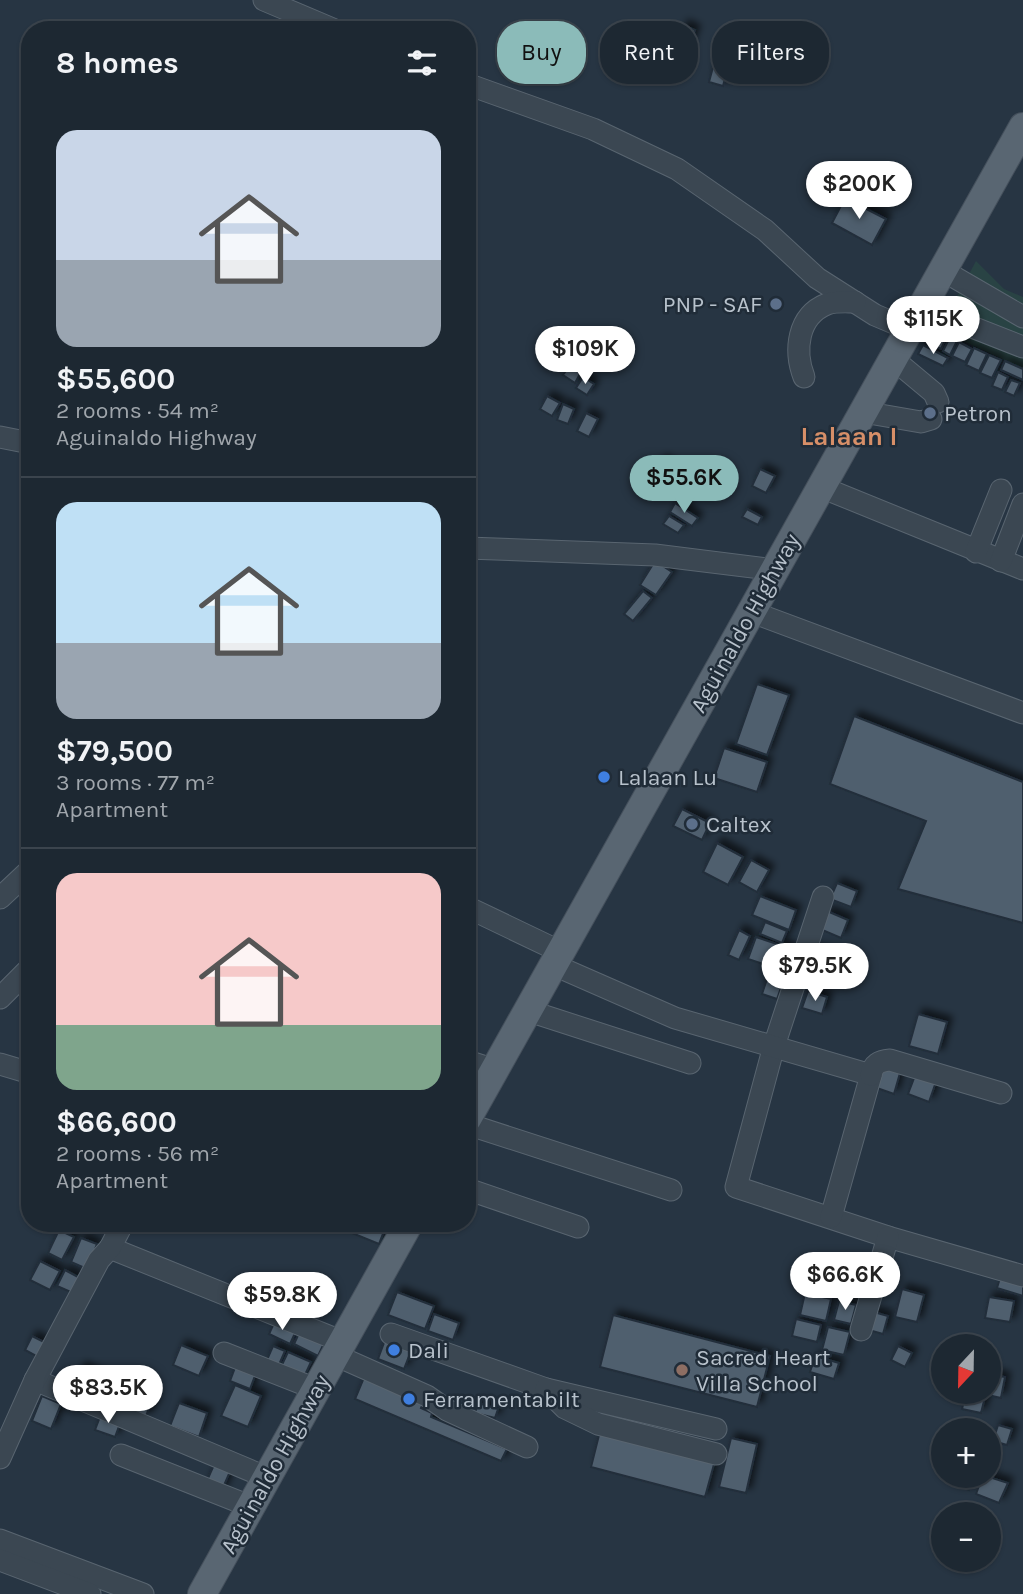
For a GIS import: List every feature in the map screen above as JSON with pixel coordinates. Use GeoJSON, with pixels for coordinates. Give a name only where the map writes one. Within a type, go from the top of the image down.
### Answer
{"type":"FeatureCollection","features":[{"type":"Feature","properties":{"kind":"main road","name":"Aguinaldo Highway"},"geometry":{"type":"LineString","coordinates":[[476,1105],[1023,127]]}},
{"type":"Feature","properties":{"kind":"main road","name":"Aguinaldo Highway"},"geometry":{"type":"LineString","coordinates":[[202,1594],[404,1232]]}},
{"type":"Feature","properties":{"kind":"street"},"geometry":{"type":"LineString","coordinates":[[264,0],[314,21]]}},
{"type":"Feature","properties":{"kind":"street"},"geometry":{"type":"LineString","coordinates":[[476,87],[593,129],[677,169],[765,230],[817,278],[875,315],[914,318],[1023,347]]}},
{"type":"Feature","properties":{"kind":"street"},"geometry":{"type":"LineString","coordinates":[[942,270],[1023,317]]}},
{"type":"Feature","properties":{"kind":"street"},"geometry":{"type":"LineString","coordinates":[[804,377],[798,348],[806,321],[828,303],[855,302]]}},
{"type":"Feature","properties":{"kind":"street"},"geometry":{"type":"LineString","coordinates":[[863,412],[921,422],[934,411],[934,393],[892,358]]}},
{"type":"Feature","properties":{"kind":"street"},"geometry":{"type":"LineString","coordinates":[[0,437],[21,441]]}},
{"type":"Feature","properties":{"kind":"street"},"geometry":{"type":"LineString","coordinates":[[821,487],[1023,569]]}},
{"type":"Feature","properties":{"kind":"street"},"geometry":{"type":"LineString","coordinates":[[976,552],[1001,490]]}},
{"type":"Feature","properties":{"kind":"street"},"geometry":{"type":"LineString","coordinates":[[1001,561],[1023,504]]}},
{"type":"Feature","properties":{"kind":"street"},"geometry":{"type":"LineString","coordinates":[[476,548],[654,555],[776,570]]}},
{"type":"Feature","properties":{"kind":"street"},"geometry":{"type":"LineString","coordinates":[[752,612],[1023,713]]}},
{"type":"Feature","properties":{"kind":"street"},"geometry":{"type":"LineString","coordinates":[[0,898],[21,878]]}},
{"type":"Feature","properties":{"kind":"street"},"geometry":{"type":"LineString","coordinates":[[822,897],[774,1045],[736,1187],[888,1237],[1023,1276]]}},
{"type":"Feature","properties":{"kind":"street"},"geometry":{"type":"LineString","coordinates":[[476,912],[557,958],[675,1018],[871,1075]]}},
{"type":"Feature","properties":{"kind":"street"},"geometry":{"type":"LineString","coordinates":[[0,998],[21,977]]}},
{"type":"Feature","properties":{"kind":"street"},"geometry":{"type":"LineString","coordinates":[[529,1011],[690,1063]]}},
{"type":"Feature","properties":{"kind":"street"},"geometry":{"type":"LineString","coordinates":[[831,1217],[872,1069],[878,1062],[890,1060],[1001,1094]]}},
{"type":"Feature","properties":{"kind":"street"},"geometry":{"type":"LineString","coordinates":[[0,1063],[21,1070]]}},
{"type":"Feature","properties":{"kind":"street"},"geometry":{"type":"LineString","coordinates":[[476,1064],[495,1070]]}},
{"type":"Feature","properties":{"kind":"street"},"geometry":{"type":"LineString","coordinates":[[476,1124],[671,1190]]}},
{"type":"Feature","properties":{"kind":"street"},"geometry":{"type":"LineString","coordinates":[[476,1192],[578,1227]]}},
{"type":"Feature","properties":{"kind":"street"},"geometry":{"type":"LineString","coordinates":[[0,1458],[34,1380],[99,1260],[110,1248],[118,1232]]}},
{"type":"Feature","properties":{"kind":"street"},"geometry":{"type":"LineString","coordinates":[[861,1330],[888,1237]]}},
{"type":"Feature","properties":{"kind":"street"},"geometry":{"type":"LineString","coordinates":[[110,1248],[344,1339],[447,1410],[527,1447]]}},
{"type":"Feature","properties":{"kind":"street"},"geometry":{"type":"LineString","coordinates":[[344,1339],[388,1333],[546,1389],[716,1429]]}},
{"type":"Feature","properties":{"kind":"street"},"geometry":{"type":"LineString","coordinates":[[224,1353],[316,1388]]}},
{"type":"Feature","properties":{"kind":"street"},"geometry":{"type":"LineString","coordinates":[[34,1380],[268,1478]]}},
{"type":"Feature","properties":{"kind":"street"},"geometry":{"type":"LineString","coordinates":[[546,1389],[565,1408],[598,1424],[716,1454]]}},
{"type":"Feature","properties":{"kind":"street"},"geometry":{"type":"LineString","coordinates":[[121,1455],[252,1507]]}},
{"type":"Feature","properties":{"kind":"street"},"geometry":{"type":"LineString","coordinates":[[0,1540],[143,1594]]}},
{"type":"Feature","properties":{"kind":"street"},"geometry":{"type":"LineString","coordinates":[[0,1560],[90,1594]]}},
{"type":"Feature","properties":{"kind":"green space"},"geometry":{"type":"Polygon","coordinates":[[[976,261],[1004,289],[1023,297],[1023,368],[939,330],[976,261]]]}},
{"type":"Feature","properties":{"kind":"building"},"geometry":{"type":"Polygon","coordinates":[[[845,198],[886,219],[872,245],[832,223],[845,198]]]}},
{"type":"Feature","properties":{"kind":"building"},"geometry":{"type":"Polygon","coordinates":[[[936,330],[947,336],[941,349],[929,343],[936,330]]]}},
{"type":"Feature","properties":{"kind":"building"},"geometry":{"type":"Polygon","coordinates":[[[950,337],[957,341],[950,355],[943,351],[950,337]]]}},
{"type":"Feature","properties":{"kind":"building"},"geometry":{"type":"Polygon","coordinates":[[[959,342],[972,349],[965,362],[952,356],[959,342]]]}},
{"type":"Feature","properties":{"kind":"building"},"geometry":{"type":"Polygon","coordinates":[[[923,345],[948,358],[943,366],[918,354],[923,345]]]}},
{"type":"Feature","properties":{"kind":"building"},"geometry":{"type":"Polygon","coordinates":[[[974,348],[987,354],[979,371],[966,365],[974,348]]]}},
{"type":"Feature","properties":{"kind":"building"},"geometry":{"type":"Polygon","coordinates":[[[989,355],[1001,360],[992,378],[980,373],[989,355]]]}},
{"type":"Feature","properties":{"kind":"building"},"geometry":{"type":"Polygon","coordinates":[[[1005,361],[1023,369],[1023,380],[1001,370],[1005,361]]]}},
{"type":"Feature","properties":{"kind":"building"},"geometry":{"type":"Polygon","coordinates":[[[570,365],[581,372],[575,383],[563,375],[570,365]]]}},
{"type":"Feature","properties":{"kind":"building"},"geometry":{"type":"Polygon","coordinates":[[[998,372],[1008,377],[1002,390],[992,386],[998,372]]]}},
{"type":"Feature","properties":{"kind":"building"},"geometry":{"type":"Polygon","coordinates":[[[583,377],[594,384],[587,395],[576,388],[583,377]]]}},
{"type":"Feature","properties":{"kind":"building"},"geometry":{"type":"Polygon","coordinates":[[[1011,380],[1020,383],[1014,396],[1005,392],[1011,380]]]}},
{"type":"Feature","properties":{"kind":"building"},"geometry":{"type":"Polygon","coordinates":[[[547,396],[560,403],[552,416],[540,409],[547,396]]]}},
{"type":"Feature","properties":{"kind":"building"},"geometry":{"type":"Polygon","coordinates":[[[563,404],[574,409],[568,424],[557,420],[563,404]]]}},
{"type":"Feature","properties":{"kind":"building"},"geometry":{"type":"Polygon","coordinates":[[[586,413],[598,419],[589,437],[577,431],[586,413]]]}},
{"type":"Feature","properties":{"kind":"building"},"geometry":{"type":"Polygon","coordinates":[[[662,460],[674,468],[668,477],[656,470],[662,460]]]}},
{"type":"Feature","properties":{"kind":"building"},"geometry":{"type":"Polygon","coordinates":[[[760,469],[775,476],[766,493],[752,486],[760,469]]]}},
{"type":"Feature","properties":{"kind":"building"},"geometry":{"type":"Polygon","coordinates":[[[675,503],[698,518],[692,526],[670,512],[675,503]]]}},
{"type":"Feature","properties":{"kind":"building"},"geometry":{"type":"Polygon","coordinates":[[[747,509],[762,517],[758,525],[742,517],[747,509]]]}},
{"type":"Feature","properties":{"kind":"building"},"geometry":{"type":"Polygon","coordinates":[[[669,516],[684,525],[678,533],[663,524],[669,516]]]}},
{"type":"Feature","properties":{"kind":"building"},"geometry":{"type":"Polygon","coordinates":[[[655,561],[672,572],[656,595],[640,585],[655,561]]]}},
{"type":"Feature","properties":{"kind":"building"},"geometry":{"type":"Polygon","coordinates":[[[643,591],[652,598],[633,621],[624,614],[643,591]]]}},
{"type":"Feature","properties":{"kind":"building"},"geometry":{"type":"Polygon","coordinates":[[[757,684],[789,695],[767,755],[736,744],[757,684]]]}},
{"type":"Feature","properties":{"kind":"building"},"geometry":{"type":"Polygon","coordinates":[[[854,716],[1023,782],[1023,923],[898,889],[926,821],[830,784],[854,716]]]}},
{"type":"Feature","properties":{"kind":"building"},"geometry":{"type":"Polygon","coordinates":[[[724,748],[767,762],[757,792],[714,778],[724,748]]]}},
{"type":"Feature","properties":{"kind":"building","name":"Caltex"},"geometry":{"type":"Polygon","coordinates":[[[682,809],[710,823],[702,840],[673,826],[682,809]]]}},
{"type":"Feature","properties":{"kind":"building"},"geometry":{"type":"Polygon","coordinates":[[[717,843],[743,857],[728,885],[703,872],[717,843]]]}},
{"type":"Feature","properties":{"kind":"building"},"geometry":{"type":"Polygon","coordinates":[[[751,860],[769,870],[757,892],[739,882],[751,860]]]}},
{"type":"Feature","properties":{"kind":"building"},"geometry":{"type":"Polygon","coordinates":[[[837,883],[857,891],[851,907],[830,899],[837,883]]]}},
{"type":"Feature","properties":{"kind":"building"},"geometry":{"type":"Polygon","coordinates":[[[760,896],[796,910],[789,930],[752,915],[760,896]]]}},
{"type":"Feature","properties":{"kind":"building"},"geometry":{"type":"Polygon","coordinates":[[[827,911],[848,920],[841,938],[820,929],[827,911]]]}},
{"type":"Feature","properties":{"kind":"building"},"geometry":{"type":"Polygon","coordinates":[[[765,922],[787,931],[782,943],[760,934],[765,922]]]}},
{"type":"Feature","properties":{"kind":"building"},"geometry":{"type":"Polygon","coordinates":[[[739,930],[750,936],[739,960],[728,955],[739,930]]]}},
{"type":"Feature","properties":{"kind":"building"},"geometry":{"type":"Polygon","coordinates":[[[756,937],[792,949],[784,971],[748,959],[756,937]]]}},
{"type":"Feature","properties":{"kind":"building"},"geometry":{"type":"Polygon","coordinates":[[[812,949],[832,957],[825,977],[805,969],[812,949]]]}},
{"type":"Feature","properties":{"kind":"building"},"geometry":{"type":"Polygon","coordinates":[[[769,973],[784,979],[777,999],[762,994],[769,973]]]}},
{"type":"Feature","properties":{"kind":"building"},"geometry":{"type":"Polygon","coordinates":[[[808,991],[827,997],[822,1014],[802,1008],[808,991]]]}},
{"type":"Feature","properties":{"kind":"building"},"geometry":{"type":"Polygon","coordinates":[[[918,1014],[947,1022],[938,1054],[909,1046],[918,1014]]]}},
{"type":"Feature","properties":{"kind":"building"},"geometry":{"type":"Polygon","coordinates":[[[880,1067],[900,1073],[894,1094],[874,1087],[880,1067]]]}},
{"type":"Feature","properties":{"kind":"building"},"geometry":{"type":"Polygon","coordinates":[[[916,1073],[937,1079],[929,1102],[908,1094],[916,1073]]]}},
{"type":"Feature","properties":{"kind":"building"},"geometry":{"type":"Polygon","coordinates":[[[58,1232],[74,1237],[62,1260],[48,1253],[58,1232]]]}},
{"type":"Feature","properties":{"kind":"building"},"geometry":{"type":"Polygon","coordinates":[[[349,1232],[384,1232],[379,1244],[349,1232]]]}},
{"type":"Feature","properties":{"kind":"building"},"geometry":{"type":"Polygon","coordinates":[[[81,1238],[97,1244],[87,1269],[71,1262],[81,1238]]]}},
{"type":"Feature","properties":{"kind":"building"},"geometry":{"type":"Polygon","coordinates":[[[40,1261],[60,1271],[50,1290],[30,1280],[40,1261]]]}},
{"type":"Feature","properties":{"kind":"building"},"geometry":{"type":"Polygon","coordinates":[[[65,1270],[80,1278],[73,1293],[57,1286],[65,1270]]]}},
{"type":"Feature","properties":{"kind":"building"},"geometry":{"type":"Polygon","coordinates":[[[1002,1271],[1023,1278],[1023,1296],[997,1288],[1002,1271]]]}},
{"type":"Feature","properties":{"kind":"building"},"geometry":{"type":"Polygon","coordinates":[[[902,1289],[924,1295],[917,1322],[895,1317],[902,1289]]]}},
{"type":"Feature","properties":{"kind":"building"},"geometry":{"type":"Polygon","coordinates":[[[397,1292],[434,1306],[425,1329],[388,1315],[397,1292]]]}},
{"type":"Feature","properties":{"kind":"building"},"geometry":{"type":"Polygon","coordinates":[[[805,1293],[831,1299],[826,1321],[800,1315],[805,1293]]]}},
{"type":"Feature","properties":{"kind":"building"},"geometry":{"type":"Polygon","coordinates":[[[989,1297],[1014,1301],[1010,1322],[985,1318],[989,1297]]]}},
{"type":"Feature","properties":{"kind":"building"},"geometry":{"type":"Polygon","coordinates":[[[839,1301],[856,1305],[851,1324],[834,1320],[839,1301]]]}},
{"type":"Feature","properties":{"kind":"building"},"geometry":{"type":"Polygon","coordinates":[[[870,1311],[888,1316],[883,1334],[865,1329],[870,1311]]]}},
{"type":"Feature","properties":{"kind":"building"},"geometry":{"type":"Polygon","coordinates":[[[434,1314],[459,1323],[453,1340],[428,1331],[434,1314]]]}},
{"type":"Feature","properties":{"kind":"building"},"geometry":{"type":"Polygon","coordinates":[[[613,1315],[770,1356],[757,1407],[600,1367],[613,1315]]]}},
{"type":"Feature","properties":{"kind":"building"},"geometry":{"type":"Polygon","coordinates":[[[796,1319],[821,1325],[817,1342],[792,1336],[796,1319]]]}},
{"type":"Feature","properties":{"kind":"building"},"geometry":{"type":"Polygon","coordinates":[[[275,1321],[296,1331],[290,1344],[269,1334],[275,1321]]]}},
{"type":"Feature","properties":{"kind":"building"},"geometry":{"type":"Polygon","coordinates":[[[828,1327],[850,1332],[844,1355],[822,1350],[828,1327]]]}},
{"type":"Feature","properties":{"kind":"building"},"geometry":{"type":"Polygon","coordinates":[[[301,1329],[325,1341],[318,1356],[294,1344],[301,1329]]]}},
{"type":"Feature","properties":{"kind":"building"},"geometry":{"type":"Polygon","coordinates":[[[32,1336],[46,1343],[38,1357],[25,1350],[32,1336]]]}},
{"type":"Feature","properties":{"kind":"building"},"geometry":{"type":"Polygon","coordinates":[[[385,1340],[411,1351],[404,1369],[378,1359],[385,1340]]]}},
{"type":"Feature","properties":{"kind":"building"},"geometry":{"type":"Polygon","coordinates":[[[181,1345],[208,1356],[199,1376],[173,1365],[181,1345]]]}},
{"type":"Feature","properties":{"kind":"building"},"geometry":{"type":"Polygon","coordinates":[[[273,1346],[285,1351],[278,1367],[266,1362],[273,1346]]]}},
{"type":"Feature","properties":{"kind":"building"},"geometry":{"type":"Polygon","coordinates":[[[898,1346],[912,1353],[905,1367],[891,1360],[898,1346]]]}},
{"type":"Feature","properties":{"kind":"building"},"geometry":{"type":"Polygon","coordinates":[[[288,1352],[311,1362],[303,1379],[280,1369],[288,1352]]]}},
{"type":"Feature","properties":{"kind":"building"},"geometry":{"type":"Polygon","coordinates":[[[815,1356],[839,1363],[834,1379],[810,1372],[815,1356]]]}},
{"type":"Feature","properties":{"kind":"building"},"geometry":{"type":"Polygon","coordinates":[[[236,1365],[256,1373],[250,1389],[230,1381],[236,1365]]]}},
{"type":"Feature","properties":{"kind":"building"},"geometry":{"type":"Polygon","coordinates":[[[81,1367],[101,1376],[89,1401],[70,1392],[81,1367]]]}},
{"type":"Feature","properties":{"kind":"building"},"geometry":{"type":"Polygon","coordinates":[[[365,1375],[425,1400],[421,1408],[432,1413],[431,1417],[507,1449],[501,1461],[355,1399],[365,1375]]]}},
{"type":"Feature","properties":{"kind":"building"},"geometry":{"type":"Polygon","coordinates":[[[1001,1376],[1005,1377],[1001,1398],[1001,1376]]]}},
{"type":"Feature","properties":{"kind":"building"},"geometry":{"type":"Polygon","coordinates":[[[235,1385],[261,1396],[248,1427],[221,1416],[235,1385]]]}},
{"type":"Feature","properties":{"kind":"building"},"geometry":{"type":"Polygon","coordinates":[[[133,1389],[153,1397],[146,1416],[126,1408],[133,1389]]]}},
{"type":"Feature","properties":{"kind":"building"},"geometry":{"type":"Polygon","coordinates":[[[42,1396],[61,1404],[51,1429],[32,1421],[42,1396]]]}},
{"type":"Feature","properties":{"kind":"building"},"geometry":{"type":"Polygon","coordinates":[[[179,1403],[207,1413],[199,1437],[170,1426],[179,1403]]]}},
{"type":"Feature","properties":{"kind":"building"},"geometry":{"type":"Polygon","coordinates":[[[478,1403],[498,1409],[495,1418],[475,1413],[478,1403]]]}},
{"type":"Feature","properties":{"kind":"building"},"geometry":{"type":"Polygon","coordinates":[[[963,1404],[983,1404],[981,1413],[962,1409],[963,1404]]]}},
{"type":"Feature","properties":{"kind":"building"},"geometry":{"type":"Polygon","coordinates":[[[101,1414],[121,1421],[115,1437],[95,1430],[101,1414]]]}},
{"type":"Feature","properties":{"kind":"building"},"geometry":{"type":"Polygon","coordinates":[[[1001,1426],[1012,1429],[1007,1445],[1001,1443],[1001,1426]]]}},
{"type":"Feature","properties":{"kind":"building"},"geometry":{"type":"Polygon","coordinates":[[[601,1427],[716,1457],[705,1497],[591,1467],[601,1427]]]}},
{"type":"Feature","properties":{"kind":"building"},"geometry":{"type":"Polygon","coordinates":[[[731,1438],[757,1444],[746,1493],[719,1487],[731,1438]]]}},
{"type":"Feature","properties":{"kind":"building"},"geometry":{"type":"Polygon","coordinates":[[[217,1458],[233,1465],[221,1492],[205,1485],[217,1458]]]}},
{"type":"Feature","properties":{"kind":"building"},"geometry":{"type":"Polygon","coordinates":[[[1001,1481],[1008,1483],[999,1502],[976,1494],[978,1488],[1001,1488],[1001,1481]]]}},
{"type":"Feature","properties":{"kind":"place","name":"PNP - SAF"},"geometry":{"type":"Point","coordinates":[776,304]}},
{"type":"Feature","properties":{"kind":"place","name":"Petron"},"geometry":{"type":"Point","coordinates":[930,413]}},
{"type":"Feature","properties":{"kind":"place","name":"Lalaan Lu"},"geometry":{"type":"Point","coordinates":[604,777]}},
{"type":"Feature","properties":{"kind":"place","name":"Caltex"},"geometry":{"type":"Point","coordinates":[692,824]}},
{"type":"Feature","properties":{"kind":"place","name":"Dali"},"geometry":{"type":"Point","coordinates":[394,1350]}},
{"type":"Feature","properties":{"kind":"place","name":"Sacred Heart Villa School"},"geometry":{"type":"Point","coordinates":[682,1370]}},
{"type":"Feature","properties":{"kind":"place","name":"Ferramentabilt"},"geometry":{"type":"Point","coordinates":[409,1399]}},
{"type":"Feature","properties":{"kind":"district","name":"Lalaan I"},"geometry":{"type":"Point","coordinates":[849,436]}}]}
